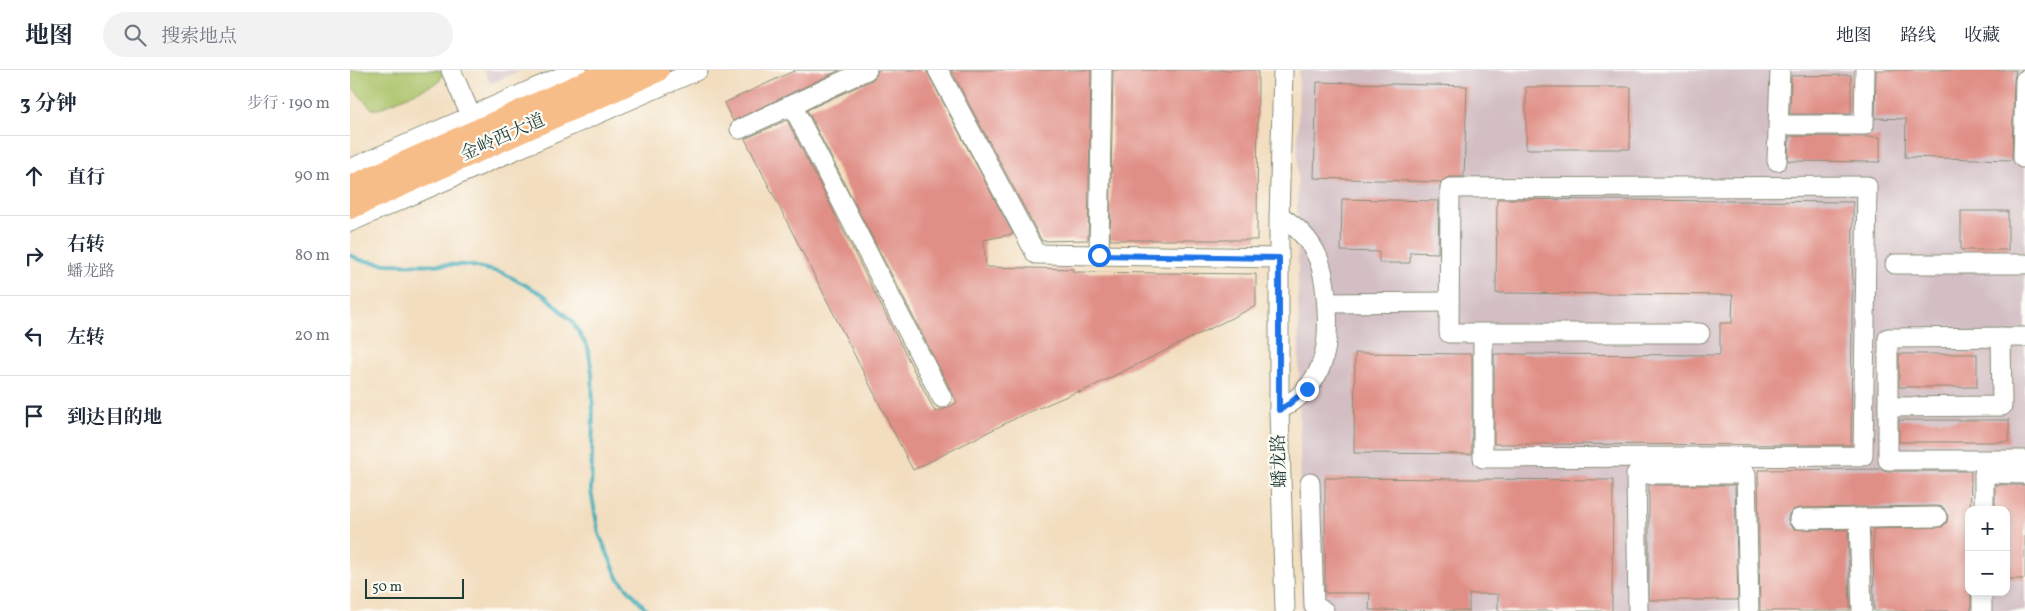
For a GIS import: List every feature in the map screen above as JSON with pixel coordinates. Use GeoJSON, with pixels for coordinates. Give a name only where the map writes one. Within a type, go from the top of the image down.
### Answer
{"type":"FeatureCollection","features":[{"type":"Feature","properties":{"kind":"main road","name":"金岭西大道"},"geometry":{"type":"LineString","coordinates":[[350,188],[615,70]]}},
{"type":"Feature","properties":{"kind":"main road","name":"金岭西大道"},"geometry":{"type":"LineString","coordinates":[[350,217],[657,70]]}},
{"type":"Feature","properties":{"kind":"street"},"geometry":{"type":"LineString","coordinates":[[451,70],[471,116]]}},
{"type":"Feature","properties":{"kind":"street"},"geometry":{"type":"LineString","coordinates":[[350,217],[698,70]]}},
{"type":"Feature","properties":{"kind":"street"},"geometry":{"type":"LineString","coordinates":[[740,130],[867,70]]}},
{"type":"Feature","properties":{"kind":"street"},"geometry":{"type":"LineString","coordinates":[[938,70],[1036,254],[1279,258]]}},
{"type":"Feature","properties":{"kind":"street"},"geometry":{"type":"LineString","coordinates":[[1099,255],[1102,70]]}},
{"type":"Feature","properties":{"kind":"street","name":"蟠龙路"},"geometry":{"type":"LineString","coordinates":[[1283,70],[1279,258],[1279,410],[1285,611]]}},
{"type":"Feature","properties":{"kind":"street"},"geometry":{"type":"LineString","coordinates":[[1777,161],[1780,70]]}},
{"type":"Feature","properties":{"kind":"street"},"geometry":{"type":"LineString","coordinates":[[1778,125],[1864,125],[1865,70]]}},
{"type":"Feature","properties":{"kind":"street"},"geometry":{"type":"LineString","coordinates":[[350,169],[572,71]]}},
{"type":"Feature","properties":{"kind":"street"},"geometry":{"type":"LineString","coordinates":[[2023,158],[2025,80]]}},
{"type":"Feature","properties":{"kind":"street"},"geometry":{"type":"LineString","coordinates":[[792,105],[942,398]]}},
{"type":"Feature","properties":{"kind":"street"},"geometry":{"type":"LineString","coordinates":[[1483,333],[1483,458],[1862,456],[1867,186],[1450,188],[1449,333],[1700,332]]}},
{"type":"Feature","properties":{"kind":"street"},"geometry":{"type":"LineString","coordinates":[[1279,410],[1303,393],[1320,370],[1328,336],[1325,278],[1317,254],[1301,232],[1280,216]]}},
{"type":"Feature","properties":{"kind":"street"},"geometry":{"type":"LineString","coordinates":[[1894,264],[2025,264]]}},
{"type":"Feature","properties":{"kind":"street"},"geometry":{"type":"LineString","coordinates":[[1327,303],[1449,302]]}},
{"type":"Feature","properties":{"kind":"street"},"geometry":{"type":"LineString","coordinates":[[1888,407],[2002,406],[2001,337]]}},
{"type":"Feature","properties":{"kind":"street"},"geometry":{"type":"LineString","coordinates":[[2025,337],[1888,338],[1888,460],[2025,460]]}},
{"type":"Feature","properties":{"kind":"street"},"geometry":{"type":"LineString","coordinates":[[1984,506],[1984,473],[2025,474]]}},
{"type":"Feature","properties":{"kind":"street"},"geometry":{"type":"LineString","coordinates":[[1638,611],[1636,474],[1746,474],[1749,611]]}},
{"type":"Feature","properties":{"kind":"street"},"geometry":{"type":"LineString","coordinates":[[1310,483],[1314,606],[1324,611]]}},
{"type":"Feature","properties":{"kind":"street"},"geometry":{"type":"LineString","coordinates":[[1799,519],[1937,517]]}},
{"type":"Feature","properties":{"kind":"street"},"geometry":{"type":"LineString","coordinates":[[1859,518],[1862,611]]}},
{"type":"Feature","properties":{"kind":"street"},"geometry":{"type":"LineString","coordinates":[[1982,596],[1982,611]]}},
{"type":"Feature","properties":{"kind":"shaded area"},"geometry":{"type":"Polygon","coordinates":[[[484,70],[522,70],[490,84],[484,70]]]}},
{"type":"Feature","properties":{"kind":"shaded area"},"geometry":{"type":"Polygon","coordinates":[[[1299,70],[2025,70],[2025,611],[1302,611],[1297,207],[1299,70]]]}},
{"type":"Feature","properties":{"kind":"green space"},"geometry":{"type":"Polygon","coordinates":[[[350,70],[440,70],[442,75],[439,82],[378,109],[372,109],[350,85],[350,70]]]}},
{"type":"Feature","properties":{"kind":"building"},"geometry":{"type":"Polygon","coordinates":[[[796,70],[840,70],[733,121],[724,103],[796,70]]]}},
{"type":"Feature","properties":{"kind":"building"},"geometry":{"type":"Polygon","coordinates":[[[878,70],[926,70],[1013,234],[984,240],[986,267],[1073,269],[1073,272],[1256,274],[1256,306],[1079,393],[1079,391],[1020,416],[913,470],[745,139],[787,120],[935,412],[948,408],[957,402],[807,110],[872,80],[878,70]]]}},
{"type":"Feature","properties":{"kind":"building"},"geometry":{"type":"Polygon","coordinates":[[[951,70],[1091,70],[1088,240],[1042,241],[951,70]]]}},
{"type":"Feature","properties":{"kind":"building"},"geometry":{"type":"Polygon","coordinates":[[[1113,70],[1258,70],[1257,240],[1110,240],[1113,70]]]}},
{"type":"Feature","properties":{"kind":"building"},"geometry":{"type":"Polygon","coordinates":[[[1876,70],[2016,70],[2014,80],[2012,160],[1905,157],[1906,119],[1875,118],[1876,70]]]}},
{"type":"Feature","properties":{"kind":"building"},"geometry":{"type":"Polygon","coordinates":[[[1851,75],[1851,114],[1790,114],[1791,76],[1851,75]]]}},
{"type":"Feature","properties":{"kind":"building"},"geometry":{"type":"Polygon","coordinates":[[[1317,82],[1467,86],[1464,177],[1449,177],[1441,182],[1314,178],[1317,82]]]}},
{"type":"Feature","properties":{"kind":"building"},"geometry":{"type":"Polygon","coordinates":[[[1526,87],[1631,87],[1630,149],[1526,149],[1526,87]]]}},
{"type":"Feature","properties":{"kind":"building"},"geometry":{"type":"Polygon","coordinates":[[[1789,136],[1880,137],[1880,162],[1788,161],[1789,136]]]}},
{"type":"Feature","properties":{"kind":"building"},"geometry":{"type":"Polygon","coordinates":[[[1342,199],[1439,201],[1438,253],[1410,252],[1410,263],[1379,263],[1379,252],[1341,251],[1342,199]]]}},
{"type":"Feature","properties":{"kind":"building"},"geometry":{"type":"Polygon","coordinates":[[[1497,199],[1853,202],[1851,445],[1494,444],[1494,354],[1720,355],[1720,323],[1732,323],[1733,295],[1496,293],[1497,199]]]}},
{"type":"Feature","properties":{"kind":"building"},"geometry":{"type":"Polygon","coordinates":[[[1961,211],[2008,211],[2008,250],[1961,250],[1961,211]]]}},
{"type":"Feature","properties":{"kind":"building"},"geometry":{"type":"Polygon","coordinates":[[[1355,353],[1472,354],[1472,454],[1354,453],[1355,353]]]}},
{"type":"Feature","properties":{"kind":"building"},"geometry":{"type":"Polygon","coordinates":[[[1899,354],[1977,354],[1977,387],[1899,387],[1899,354]]]}},
{"type":"Feature","properties":{"kind":"building"},"geometry":{"type":"Polygon","coordinates":[[[1899,420],[2009,420],[2009,442],[1899,442],[1899,420]]]}},
{"type":"Feature","properties":{"kind":"building"},"geometry":{"type":"Polygon","coordinates":[[[1881,469],[1888,471],[1971,471],[1970,506],[1965,506],[1965,596],[1971,596],[1971,611],[1874,611],[1873,529],[1942,527],[1947,522],[1948,516],[1943,507],[1937,506],[1799,508],[1793,510],[1789,514],[1788,520],[1794,529],[1848,530],[1850,611],[1760,611],[1758,470],[1881,469]]]}},
{"type":"Feature","properties":{"kind":"building"},"geometry":{"type":"Polygon","coordinates":[[[1325,478],[1613,480],[1612,611],[1498,611],[1498,594],[1469,594],[1469,611],[1369,610],[1370,593],[1325,593],[1325,478]]]}},
{"type":"Feature","properties":{"kind":"building"},"geometry":{"type":"Polygon","coordinates":[[[1649,485],[1735,485],[1738,600],[1649,600],[1649,485]]]}},
{"type":"Feature","properties":{"kind":"building"},"geometry":{"type":"Polygon","coordinates":[[[1995,485],[2025,485],[2025,579],[2010,579],[2010,506],[1995,506],[1995,485]]]}},
{"type":"Feature","properties":{"kind":"waterway"},"geometry":{"type":"LineString","coordinates":[[350,255],[360,260],[387,264],[468,265],[503,273],[544,295],[572,321],[588,348],[592,372],[591,491],[599,534],[618,578],[648,611]]}},
{"type":"Feature","properties":{"kind":"route"},"geometry":{"type":"LineString","coordinates":[[1099,255],[1279,258],[1279,410],[1307,389]]}}]}
